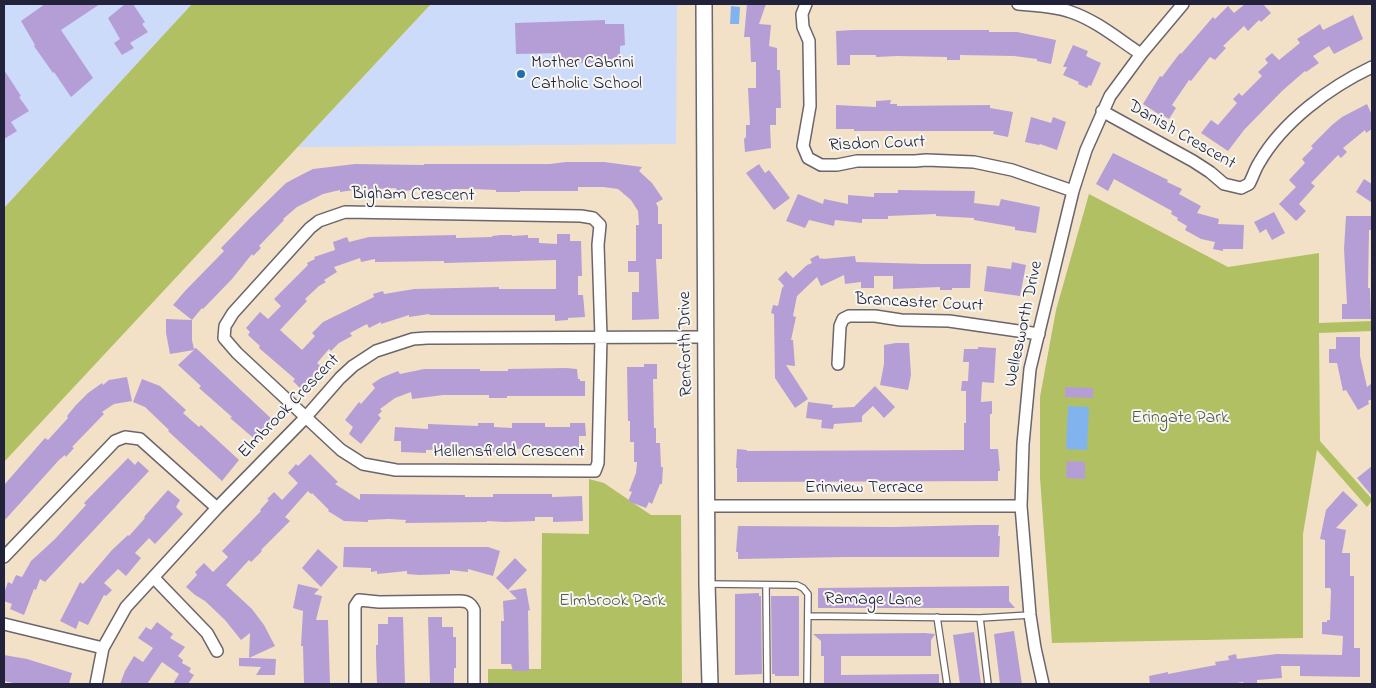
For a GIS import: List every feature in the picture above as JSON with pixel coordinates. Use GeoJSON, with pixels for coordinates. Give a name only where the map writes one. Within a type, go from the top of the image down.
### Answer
{"type":"FeatureCollection","features":[{"type":"Feature","properties":{"kind":"main road","name":"Renforth Drive"},"geometry":{"type":"LineString","coordinates":[[704,4],[707,584],[710,684]]}},
{"type":"Feature","properties":{"kind":"street","name":"Risdon Court"},"geometry":{"type":"LineString","coordinates":[[806,4],[802,14],[803,27],[809,41],[810,106],[803,146],[808,158],[822,165],[837,165],[857,161],[926,160],[974,162],[1012,170],[1073,191]]}},
{"type":"Feature","properties":{"kind":"street"},"geometry":{"type":"LineString","coordinates":[[1018,4],[1035,5],[1070,12],[1097,25],[1141,54]]}},
{"type":"Feature","properties":{"kind":"street","name":"Wellesworth Drive"},"geometry":{"type":"LineString","coordinates":[[1043,684],[1030,615],[1021,506],[1023,444],[1030,370],[1073,191],[1086,150],[1102,111],[1110,96],[1141,54],[1183,4]]}},
{"type":"Feature","properties":{"kind":"street","name":"Danish Crescent"},"geometry":{"type":"LineString","coordinates":[[1102,111],[1193,161],[1224,184],[1241,188],[1249,184],[1258,164],[1269,148],[1302,113],[1322,96],[1372,67]]}},
{"type":"Feature","properties":{"kind":"street","name":"Bigham Crescent"},"geometry":{"type":"LineString","coordinates":[[306,418],[237,353],[224,338],[225,326],[233,313],[310,228],[319,221],[333,215],[345,212],[582,216],[593,218],[600,225],[598,245],[600,337]]}},
{"type":"Feature","properties":{"kind":"street","name":"Brancaster Court"},"geometry":{"type":"LineString","coordinates":[[838,364],[840,326],[843,319],[849,316],[949,321],[1039,334]]}},
{"type":"Feature","properties":{"kind":"street","name":"Hellensfield Crescent"},"geometry":{"type":"LineString","coordinates":[[306,418],[341,450],[362,464],[380,469],[595,471],[598,463],[600,337]]}},
{"type":"Feature","properties":{"kind":"street","name":"Elmbrook Crescent"},"geometry":{"type":"LineString","coordinates":[[96,684],[103,648],[126,607],[217,508],[306,418],[340,378],[353,366],[376,351],[399,343],[427,338],[706,337]]}},
{"type":"Feature","properties":{"kind":"street"},"geometry":{"type":"LineString","coordinates":[[4,557],[115,441],[125,437],[140,439],[217,508]]}},
{"type":"Feature","properties":{"kind":"street","name":"Erinview Terrace"},"geometry":{"type":"LineString","coordinates":[[707,506],[1021,506]]}},
{"type":"Feature","properties":{"kind":"street"},"geometry":{"type":"LineString","coordinates":[[154,578],[207,633],[217,651]]}},
{"type":"Feature","properties":{"kind":"street"},"geometry":{"type":"LineString","coordinates":[[356,684],[355,606],[358,600],[379,602],[460,601],[472,605],[474,610],[474,684]]}},
{"type":"Feature","properties":{"kind":"street"},"geometry":{"type":"LineString","coordinates":[[4,624],[103,648]]}},
{"type":"Feature","properties":{"kind":"lane","name":"Ramage Lane"},"geometry":{"type":"LineString","coordinates":[[707,584],[797,585],[803,588],[808,594],[807,684]]}},
{"type":"Feature","properties":{"kind":"lane"},"geometry":{"type":"LineString","coordinates":[[766,585],[767,684]]}},
{"type":"Feature","properties":{"kind":"lane","name":"Ramage Lane"},"geometry":{"type":"LineString","coordinates":[[808,616],[980,618],[1030,615]]}},
{"type":"Feature","properties":{"kind":"lane","name":"Ramage Lane"},"geometry":{"type":"LineString","coordinates":[[937,617],[947,684]]}},
{"type":"Feature","properties":{"kind":"lane"},"geometry":{"type":"LineString","coordinates":[[980,618],[988,684]]}},
{"type":"Feature","properties":{"kind":"shaded area"},"geometry":{"type":"Polygon","coordinates":[[[4,4],[192,4],[4,208],[4,4]]]}},
{"type":"Feature","properties":{"kind":"shaded area","name":"Mother Cabrini Catholic School"},"geometry":{"type":"Polygon","coordinates":[[[431,4],[677,4],[676,144],[298,147],[431,4]]]}},
{"type":"Feature","properties":{"kind":"green space"},"geometry":{"type":"Polygon","coordinates":[[[192,4],[431,4],[4,462],[4,208],[192,4]]]}},
{"type":"Feature","properties":{"kind":"green space","name":"Eringate Park"},"geometry":{"type":"Polygon","coordinates":[[[1089,194],[1228,267],[1319,253],[1319,323],[1372,321],[1372,331],[1319,333],[1320,441],[1372,501],[1367,507],[1317,450],[1303,534],[1303,638],[1052,643],[1040,478],[1040,397],[1056,310],[1089,194]]]}},
{"type":"Feature","properties":{"kind":"green space","name":"Elmbrook Park"},"geometry":{"type":"Polygon","coordinates":[[[589,479],[604,483],[651,515],[681,515],[682,684],[488,684],[488,669],[541,669],[542,533],[589,534],[589,479]]]}},
{"type":"Feature","properties":{"kind":"water"},"geometry":{"type":"Polygon","coordinates":[[[731,6],[740,7],[739,24],[730,24],[731,6]]]}},
{"type":"Feature","properties":{"kind":"water"},"geometry":{"type":"Polygon","coordinates":[[[1068,406],[1089,407],[1087,450],[1066,449],[1068,406]]]}},
{"type":"Feature","properties":{"kind":"building"},"geometry":{"type":"Polygon","coordinates":[[[45,4],[100,4],[61,30],[93,78],[71,97],[34,46],[21,21],[45,4]]]}},
{"type":"Feature","properties":{"kind":"building"},"geometry":{"type":"Polygon","coordinates":[[[125,4],[133,4],[145,22],[142,24],[148,32],[130,43],[134,48],[122,55],[114,43],[120,39],[108,18],[125,4]]]}},
{"type":"Feature","properties":{"kind":"building"},"geometry":{"type":"Polygon","coordinates":[[[747,4],[766,4],[759,24],[771,25],[769,46],[777,48],[777,70],[780,70],[781,108],[776,108],[776,125],[770,125],[771,148],[745,152],[746,125],[750,125],[748,88],[756,88],[756,62],[751,62],[750,37],[744,37],[747,4]]]}},
{"type":"Feature","properties":{"kind":"building"},"geometry":{"type":"Polygon","coordinates":[[[1245,4],[1263,4],[1271,13],[1261,22],[1259,20],[1248,31],[1244,26],[1223,46],[1226,48],[1215,60],[1210,57],[1191,81],[1189,80],[1172,105],[1176,108],[1169,119],[1143,104],[1160,76],[1162,77],[1180,53],[1213,17],[1215,19],[1228,6],[1234,13],[1245,4]]]}},
{"type":"Feature","properties":{"kind":"building"},"geometry":{"type":"Polygon","coordinates":[[[1353,15],[1363,39],[1334,54],[1329,46],[1313,56],[1319,63],[1305,71],[1282,91],[1244,130],[1228,151],[1201,133],[1211,120],[1218,125],[1237,103],[1233,99],[1239,93],[1242,96],[1262,76],[1258,72],[1268,63],[1265,59],[1272,53],[1279,60],[1300,43],[1297,39],[1320,24],[1323,30],[1353,15]]]}},
{"type":"Feature","properties":{"kind":"building"},"geometry":{"type":"Polygon","coordinates":[[[605,20],[605,24],[624,24],[625,45],[620,46],[620,62],[560,63],[560,53],[516,54],[515,23],[605,20]]]}},
{"type":"Feature","properties":{"kind":"building"},"geometry":{"type":"Polygon","coordinates":[[[989,30],[989,32],[1017,32],[1056,40],[1051,64],[1037,61],[1037,59],[1014,56],[960,55],[960,60],[947,60],[947,57],[850,55],[850,65],[837,65],[836,31],[989,30]]]}},
{"type":"Feature","properties":{"kind":"building"},"geometry":{"type":"Polygon","coordinates":[[[1073,45],[1088,51],[1086,56],[1101,63],[1091,86],[1089,85],[1087,88],[1063,75],[1067,67],[1063,67],[1073,45]]]}},
{"type":"Feature","properties":{"kind":"building"},"geometry":{"type":"Polygon","coordinates":[[[4,70],[29,111],[11,122],[17,131],[4,139],[4,70]]]}},
{"type":"Feature","properties":{"kind":"building"},"geometry":{"type":"Polygon","coordinates":[[[891,100],[890,104],[897,104],[897,106],[990,105],[990,108],[1013,112],[1008,137],[993,134],[994,131],[854,131],[854,129],[836,129],[836,105],[876,107],[876,101],[891,100]]]}},
{"type":"Feature","properties":{"kind":"building"},"geometry":{"type":"Polygon","coordinates":[[[1367,104],[1372,115],[1372,129],[1366,133],[1365,130],[1343,148],[1347,152],[1341,158],[1338,155],[1311,183],[1315,186],[1299,204],[1306,211],[1296,221],[1279,204],[1296,187],[1289,180],[1305,163],[1302,159],[1313,148],[1311,146],[1332,125],[1342,117],[1367,104]]]}},
{"type":"Feature","properties":{"kind":"building"},"geometry":{"type":"Polygon","coordinates":[[[1031,117],[1051,123],[1053,117],[1066,122],[1057,150],[1040,144],[1025,142],[1031,117]]]}},
{"type":"Feature","properties":{"kind":"building"},"geometry":{"type":"Polygon","coordinates":[[[1113,153],[1168,180],[1167,182],[1182,189],[1179,194],[1201,206],[1197,213],[1219,219],[1218,224],[1244,225],[1243,249],[1223,249],[1223,251],[1213,249],[1215,242],[1201,239],[1185,230],[1187,226],[1171,214],[1172,211],[1114,179],[1108,191],[1096,184],[1113,153]]]}},
{"type":"Feature","properties":{"kind":"building"},"geometry":{"type":"Polygon","coordinates":[[[604,162],[642,167],[639,171],[652,183],[663,199],[656,203],[658,207],[658,224],[662,224],[662,259],[656,259],[659,319],[632,320],[632,292],[639,292],[639,272],[628,272],[628,261],[636,261],[636,225],[639,225],[638,211],[631,200],[618,189],[578,187],[578,191],[520,192],[496,192],[496,190],[473,189],[396,191],[396,188],[378,189],[378,192],[368,192],[368,188],[340,192],[340,190],[323,194],[297,207],[283,219],[259,246],[261,248],[253,256],[252,254],[232,279],[192,320],[173,305],[224,251],[221,248],[286,183],[313,169],[355,164],[550,164],[604,162]]]}},
{"type":"Feature","properties":{"kind":"building"},"geometry":{"type":"Polygon","coordinates":[[[759,164],[765,173],[769,170],[790,198],[774,210],[746,173],[759,164]]]}},
{"type":"Feature","properties":{"kind":"building"},"geometry":{"type":"Polygon","coordinates":[[[1364,179],[1372,184],[1371,202],[1356,192],[1364,179]]]}},
{"type":"Feature","properties":{"kind":"building"},"geometry":{"type":"Polygon","coordinates":[[[898,190],[975,191],[974,203],[999,206],[1001,199],[1040,207],[1036,233],[1015,230],[1015,227],[974,220],[974,218],[936,216],[936,214],[888,216],[888,219],[862,219],[862,223],[835,220],[834,226],[809,220],[805,228],[786,221],[798,194],[823,204],[824,199],[848,204],[848,195],[874,197],[874,193],[898,193],[898,190]]]}},
{"type":"Feature","properties":{"kind":"building"},"geometry":{"type":"Polygon","coordinates":[[[1274,212],[1285,233],[1272,240],[1266,229],[1260,233],[1254,222],[1274,212]]]}},
{"type":"Feature","properties":{"kind":"building"},"geometry":{"type":"Polygon","coordinates":[[[1346,216],[1371,216],[1368,288],[1370,288],[1371,319],[1342,319],[1342,304],[1347,304],[1344,249],[1346,216]]]}},
{"type":"Feature","properties":{"kind":"building"},"geometry":{"type":"Polygon","coordinates":[[[557,234],[570,234],[570,241],[581,241],[582,276],[578,276],[578,295],[583,295],[585,317],[555,321],[555,315],[429,314],[409,317],[409,315],[381,324],[381,322],[369,328],[367,324],[350,333],[352,336],[339,343],[331,351],[329,349],[317,363],[325,370],[312,386],[310,387],[307,384],[302,390],[293,381],[295,379],[259,348],[260,346],[248,335],[250,332],[246,328],[260,312],[268,319],[281,306],[274,299],[308,265],[307,263],[315,259],[314,257],[335,250],[333,242],[347,237],[349,242],[369,237],[456,235],[456,238],[528,235],[528,238],[539,238],[539,243],[557,244],[557,234]],[[360,258],[334,267],[337,272],[324,280],[326,282],[305,299],[307,301],[280,330],[302,350],[315,336],[312,333],[323,322],[374,297],[373,294],[383,291],[384,294],[414,289],[499,287],[499,289],[556,289],[556,260],[444,263],[444,261],[375,262],[375,259],[361,262],[360,258]]]}},
{"type":"Feature","properties":{"kind":"building"},"geometry":{"type":"Polygon","coordinates":[[[818,255],[820,259],[855,256],[856,262],[971,264],[970,288],[952,288],[952,290],[940,290],[940,287],[893,289],[893,276],[874,276],[874,288],[861,288],[861,282],[845,284],[844,275],[821,286],[817,277],[797,296],[793,316],[796,317],[791,340],[793,340],[795,366],[786,365],[808,399],[795,408],[775,378],[774,314],[771,313],[773,305],[778,306],[784,286],[778,279],[786,271],[793,278],[807,265],[812,263],[810,259],[818,255]]]}},
{"type":"Feature","properties":{"kind":"building"},"geometry":{"type":"Polygon","coordinates":[[[1012,262],[1026,265],[1020,296],[984,291],[987,266],[1011,269],[1012,262]]]}},
{"type":"Feature","properties":{"kind":"building"},"geometry":{"type":"Polygon","coordinates":[[[166,319],[192,320],[194,349],[196,348],[276,423],[267,432],[266,430],[257,441],[230,418],[232,417],[199,388],[201,386],[178,365],[194,350],[170,354],[166,333],[166,319]]]}},
{"type":"Feature","properties":{"kind":"building"},"geometry":{"type":"Polygon","coordinates":[[[1336,337],[1360,337],[1360,356],[1367,387],[1372,383],[1372,399],[1368,401],[1369,404],[1358,410],[1346,390],[1343,391],[1337,363],[1329,363],[1329,349],[1336,349],[1336,337]]]}},
{"type":"Feature","properties":{"kind":"building"},"geometry":{"type":"Polygon","coordinates":[[[909,343],[911,375],[908,390],[880,385],[884,364],[884,345],[909,343]]]}},
{"type":"Feature","properties":{"kind":"building"},"geometry":{"type":"Polygon","coordinates":[[[978,347],[996,348],[994,383],[982,382],[981,402],[992,401],[990,449],[998,449],[1000,471],[998,471],[998,481],[737,482],[737,449],[747,451],[964,450],[966,391],[961,391],[962,381],[968,381],[969,362],[963,362],[964,349],[978,349],[978,347]]]}},
{"type":"Feature","properties":{"kind":"building"},"geometry":{"type":"Polygon","coordinates":[[[644,364],[657,364],[657,379],[653,379],[654,428],[656,428],[656,443],[660,443],[661,467],[663,467],[662,484],[660,484],[652,504],[649,502],[646,508],[628,501],[632,492],[629,491],[636,473],[637,462],[634,462],[634,442],[630,442],[627,367],[644,367],[644,364]]]}},
{"type":"Feature","properties":{"kind":"building"},"geometry":{"type":"Polygon","coordinates":[[[424,369],[508,371],[508,369],[577,369],[578,379],[585,381],[585,396],[507,396],[507,398],[489,398],[489,395],[443,395],[412,399],[411,392],[395,398],[380,409],[382,411],[378,415],[381,418],[361,444],[349,434],[353,427],[345,420],[359,402],[361,404],[375,388],[372,384],[398,371],[400,374],[424,369]]]}},
{"type":"Feature","properties":{"kind":"building"},"geometry":{"type":"Polygon","coordinates":[[[127,377],[132,401],[114,404],[102,412],[104,414],[72,447],[74,448],[66,457],[65,455],[59,460],[4,521],[4,485],[45,438],[48,440],[88,393],[109,380],[127,377]]]}},
{"type":"Feature","properties":{"kind":"building"},"geometry":{"type":"Polygon","coordinates":[[[142,379],[160,386],[186,410],[183,413],[199,427],[201,425],[239,460],[222,481],[145,407],[133,402],[142,379]]]}},
{"type":"Feature","properties":{"kind":"building"},"geometry":{"type":"Polygon","coordinates":[[[875,386],[895,407],[884,418],[873,406],[862,416],[862,422],[834,424],[833,429],[821,428],[822,420],[806,418],[808,402],[833,405],[832,408],[854,407],[875,386]]]}},
{"type":"Feature","properties":{"kind":"building"},"geometry":{"type":"Polygon","coordinates":[[[1065,387],[1093,388],[1093,398],[1065,397],[1065,387]]]}},
{"type":"Feature","properties":{"kind":"building"},"geometry":{"type":"Polygon","coordinates":[[[478,423],[494,423],[494,427],[512,428],[512,423],[545,423],[545,427],[570,427],[570,423],[585,423],[586,436],[579,436],[579,448],[503,449],[503,452],[461,449],[426,450],[426,453],[401,452],[401,441],[394,441],[395,427],[428,429],[428,424],[478,426],[478,423]]]}},
{"type":"Feature","properties":{"kind":"building"},"geometry":{"type":"Polygon","coordinates":[[[310,454],[338,482],[335,484],[360,500],[360,494],[465,495],[465,497],[493,497],[493,494],[552,494],[552,497],[582,496],[583,521],[553,522],[553,517],[535,517],[535,521],[405,523],[406,520],[389,519],[368,520],[368,522],[344,521],[328,511],[308,491],[285,517],[290,521],[226,585],[252,609],[264,625],[275,646],[249,658],[250,633],[241,640],[225,620],[205,601],[186,587],[197,575],[195,572],[204,563],[213,572],[228,557],[222,551],[261,511],[269,500],[267,499],[274,492],[282,500],[298,483],[288,473],[296,464],[298,466],[310,454]]]}},
{"type":"Feature","properties":{"kind":"building"},"geometry":{"type":"Polygon","coordinates":[[[128,458],[135,465],[138,461],[149,471],[45,582],[40,579],[24,615],[10,609],[12,604],[4,601],[4,593],[8,582],[12,584],[16,575],[22,577],[31,561],[55,539],[86,505],[84,503],[128,458]]]}},
{"type":"Feature","properties":{"kind":"building"},"geometry":{"type":"Polygon","coordinates":[[[1067,461],[1085,462],[1085,479],[1066,478],[1067,461]]]}},
{"type":"Feature","properties":{"kind":"building"},"geometry":{"type":"Polygon","coordinates":[[[1372,466],[1372,496],[1357,478],[1372,466]]]}},
{"type":"Feature","properties":{"kind":"building"},"geometry":{"type":"Polygon","coordinates":[[[168,490],[180,500],[176,507],[183,514],[155,544],[149,538],[135,553],[141,558],[126,576],[118,569],[104,583],[112,590],[106,596],[104,595],[88,625],[79,621],[76,629],[60,621],[80,582],[83,584],[112,550],[129,536],[168,490]]]}},
{"type":"Feature","properties":{"kind":"building"},"geometry":{"type":"Polygon","coordinates":[[[1343,491],[1358,505],[1336,528],[1346,530],[1342,553],[1350,553],[1350,576],[1354,576],[1354,648],[1360,648],[1360,677],[1300,676],[1300,666],[1281,666],[1282,678],[1257,680],[1257,683],[1150,684],[1149,676],[1216,665],[1215,662],[1229,660],[1228,656],[1236,654],[1237,659],[1277,654],[1342,655],[1343,636],[1322,634],[1322,622],[1330,620],[1331,590],[1330,588],[1325,588],[1325,540],[1320,539],[1326,510],[1343,491]]]}},
{"type":"Feature","properties":{"kind":"building"},"geometry":{"type":"Polygon","coordinates":[[[999,525],[999,557],[738,559],[738,552],[736,552],[738,526],[894,527],[999,525]]]}},
{"type":"Feature","properties":{"kind":"building"},"geometry":{"type":"Polygon","coordinates":[[[344,547],[488,547],[500,551],[493,576],[468,569],[468,572],[450,570],[450,574],[419,575],[407,574],[407,571],[377,574],[377,571],[371,572],[371,568],[343,567],[344,547]]]}},
{"type":"Feature","properties":{"kind":"building"},"geometry":{"type":"Polygon","coordinates":[[[318,549],[338,567],[321,587],[302,568],[318,549]]]}},
{"type":"Feature","properties":{"kind":"building"},"geometry":{"type":"Polygon","coordinates":[[[515,558],[527,570],[508,590],[496,578],[515,558]]]}},
{"type":"Feature","properties":{"kind":"building"},"geometry":{"type":"Polygon","coordinates":[[[298,584],[319,589],[314,594],[322,596],[316,620],[328,620],[330,684],[304,684],[303,646],[301,646],[303,611],[293,608],[298,584]]]}},
{"type":"Feature","properties":{"kind":"building"},"geometry":{"type":"Polygon","coordinates":[[[1009,586],[1009,601],[1015,608],[818,608],[818,588],[1009,586]]]}},
{"type":"Feature","properties":{"kind":"building"},"geometry":{"type":"Polygon","coordinates":[[[526,588],[530,611],[528,610],[529,671],[513,671],[511,664],[501,664],[501,621],[504,621],[503,601],[517,599],[509,591],[526,588]]]}},
{"type":"Feature","properties":{"kind":"building"},"geometry":{"type":"Polygon","coordinates":[[[759,593],[759,596],[761,596],[762,674],[735,675],[735,594],[759,593]]]}},
{"type":"Feature","properties":{"kind":"building"},"geometry":{"type":"Polygon","coordinates":[[[771,596],[799,596],[799,676],[775,676],[775,674],[772,674],[771,596]]]}},
{"type":"Feature","properties":{"kind":"building"},"geometry":{"type":"Polygon","coordinates":[[[388,617],[403,617],[405,684],[377,684],[376,645],[378,645],[378,624],[388,624],[388,617]]]}},
{"type":"Feature","properties":{"kind":"building"},"geometry":{"type":"Polygon","coordinates":[[[428,617],[442,617],[442,627],[453,627],[453,637],[456,637],[454,684],[430,684],[428,617]]]}},
{"type":"Feature","properties":{"kind":"building"},"geometry":{"type":"Polygon","coordinates":[[[157,622],[173,634],[170,638],[185,647],[178,656],[183,660],[182,663],[191,668],[189,672],[194,675],[188,684],[173,684],[179,674],[162,662],[147,684],[120,684],[134,656],[143,662],[153,648],[138,638],[146,627],[151,630],[157,622]]]}},
{"type":"Feature","properties":{"kind":"building"},"geometry":{"type":"Polygon","coordinates":[[[1014,631],[1022,684],[1000,684],[994,634],[1014,631]]]}},
{"type":"Feature","properties":{"kind":"building"},"geometry":{"type":"Polygon","coordinates":[[[974,632],[981,684],[960,684],[953,635],[974,632]]]}},
{"type":"Feature","properties":{"kind":"building"},"geometry":{"type":"Polygon","coordinates":[[[813,634],[935,634],[931,640],[931,656],[841,656],[841,675],[939,674],[939,684],[824,684],[824,656],[821,656],[821,641],[813,634]]]}},
{"type":"Feature","properties":{"kind":"building"},"geometry":{"type":"Polygon","coordinates":[[[4,655],[27,659],[72,673],[69,684],[18,684],[4,681],[4,655]]]}},
{"type":"Feature","properties":{"kind":"building"},"geometry":{"type":"Polygon","coordinates":[[[239,658],[276,659],[275,675],[256,675],[261,667],[239,666],[239,658]]]}},
{"type":"Feature","properties":{"kind":"place","name":"Mother Cabrini Catholic School"},"geometry":{"type":"Point","coordinates":[521,74]}}]}
